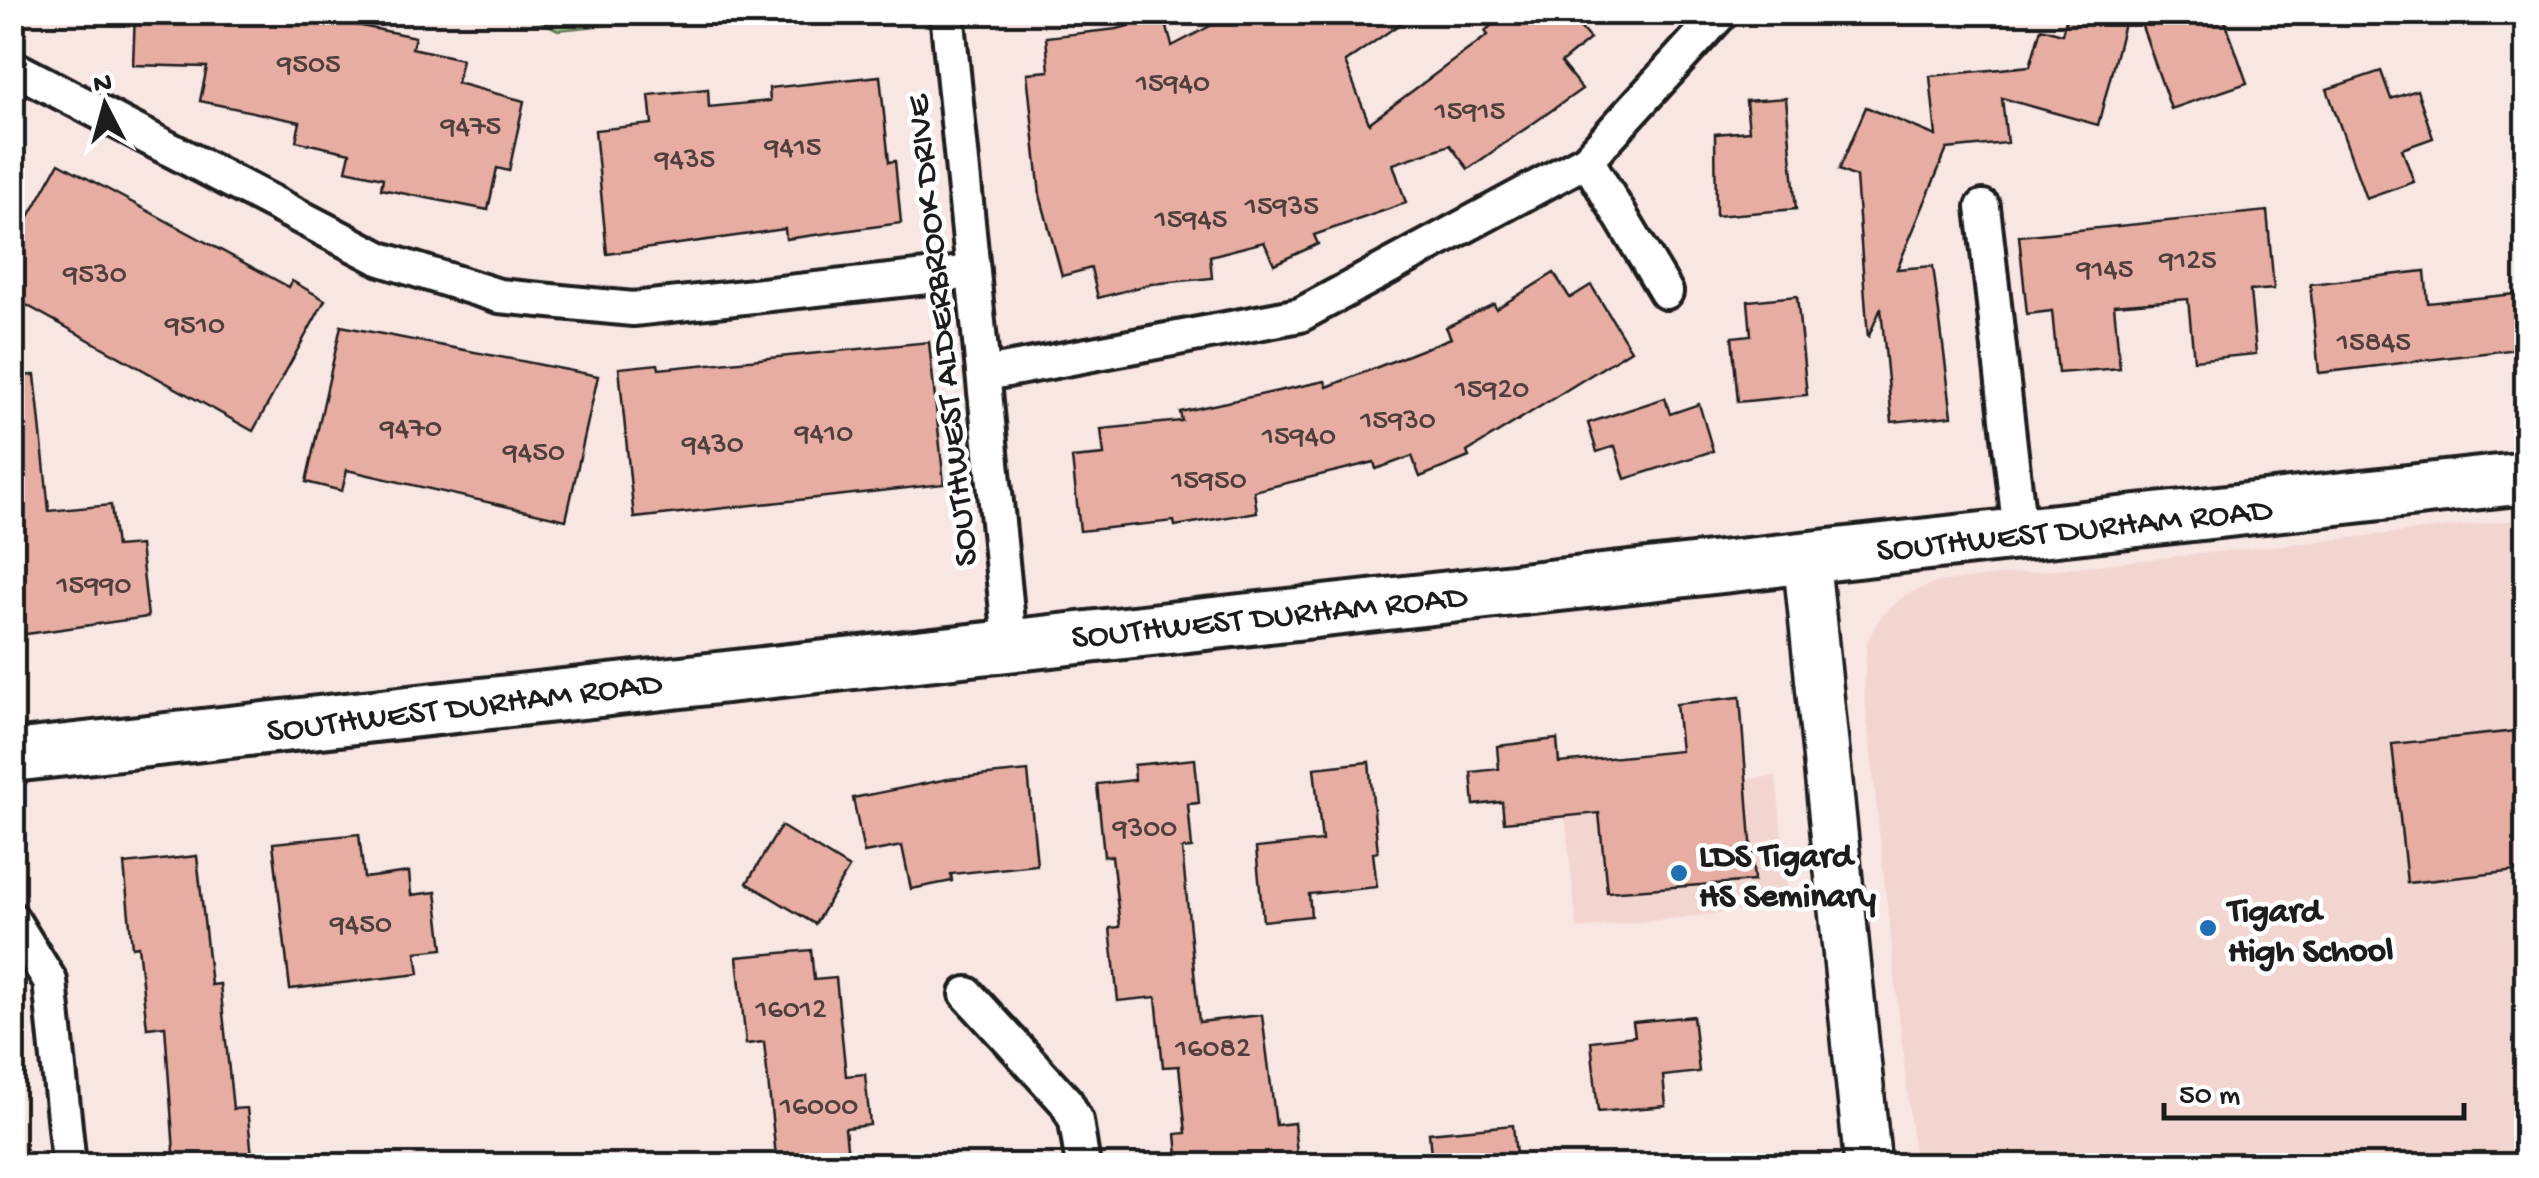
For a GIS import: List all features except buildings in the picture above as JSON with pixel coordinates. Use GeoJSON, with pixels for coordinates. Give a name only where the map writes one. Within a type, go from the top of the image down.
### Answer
{"type":"FeatureCollection","features":[{"type":"Feature","properties":{"kind":"main road","name":"SOUTHWEST DURHAM ROAD"},"geometry":{"type":"LineString","coordinates":[[12,756],[1010,642],[2526,478]]}},
{"type":"Feature","properties":{"kind":"street","name":"SOUTHWEST ALDERBROOK DRIVE"},"geometry":{"type":"LineString","coordinates":[[947,12],[1010,642]]}},
{"type":"Feature","properties":{"kind":"street"},"geometry":{"type":"LineString","coordinates":[[986,374],[1300,315],[1588,160],[1722,12]]}},
{"type":"Feature","properties":{"kind":"street"},"geometry":{"type":"LineString","coordinates":[[17,79],[381,259],[499,296],[632,309],[974,272]]}},
{"type":"Feature","properties":{"kind":"street"},"geometry":{"type":"LineString","coordinates":[[1588,160],[1666,292]]}},
{"type":"Feature","properties":{"kind":"street"},"geometry":{"type":"LineString","coordinates":[[1982,206],[2020,534]]}},
{"type":"Feature","properties":{"kind":"street"},"geometry":{"type":"LineString","coordinates":[[1806,556],[1868,1166]]}},
{"type":"Feature","properties":{"kind":"street"},"geometry":{"type":"LineString","coordinates":[[12,919],[50,980],[69,1166]]}},
{"type":"Feature","properties":{"kind":"street"},"geometry":{"type":"LineString","coordinates":[[968,994],[1066,1102],[1076,1121],[1083,1166]]}},
{"type":"Feature","properties":{"kind":"shaded area","name":"Tigard High School"},"geometry":{"type":"Polygon","coordinates":[[[2526,519],[2526,1165],[1915,1165],[1864,690],[1867,641],[1879,619],[1905,595],[1938,582],[2526,519]]]}},
{"type":"Feature","properties":{"kind":"shaded area","name":"LDS Tigard HS Seminary"},"geometry":{"type":"Polygon","coordinates":[[[1776,776],[1789,906],[1577,929],[1563,797],[1776,776]]]}},
{"type":"Feature","properties":{"kind":"green space"},"geometry":{"type":"Polygon","coordinates":[[[524,13],[724,13],[558,30],[524,13]]]}},
{"type":"Feature","properties":{"kind":"place","name":"LDS Tigard HS Seminary"},"geometry":{"type":"Point","coordinates":[1679,873]}},
{"type":"Feature","properties":{"kind":"place","name":"Tigard High School"},"geometry":{"type":"Point","coordinates":[2208,928]}}]}
